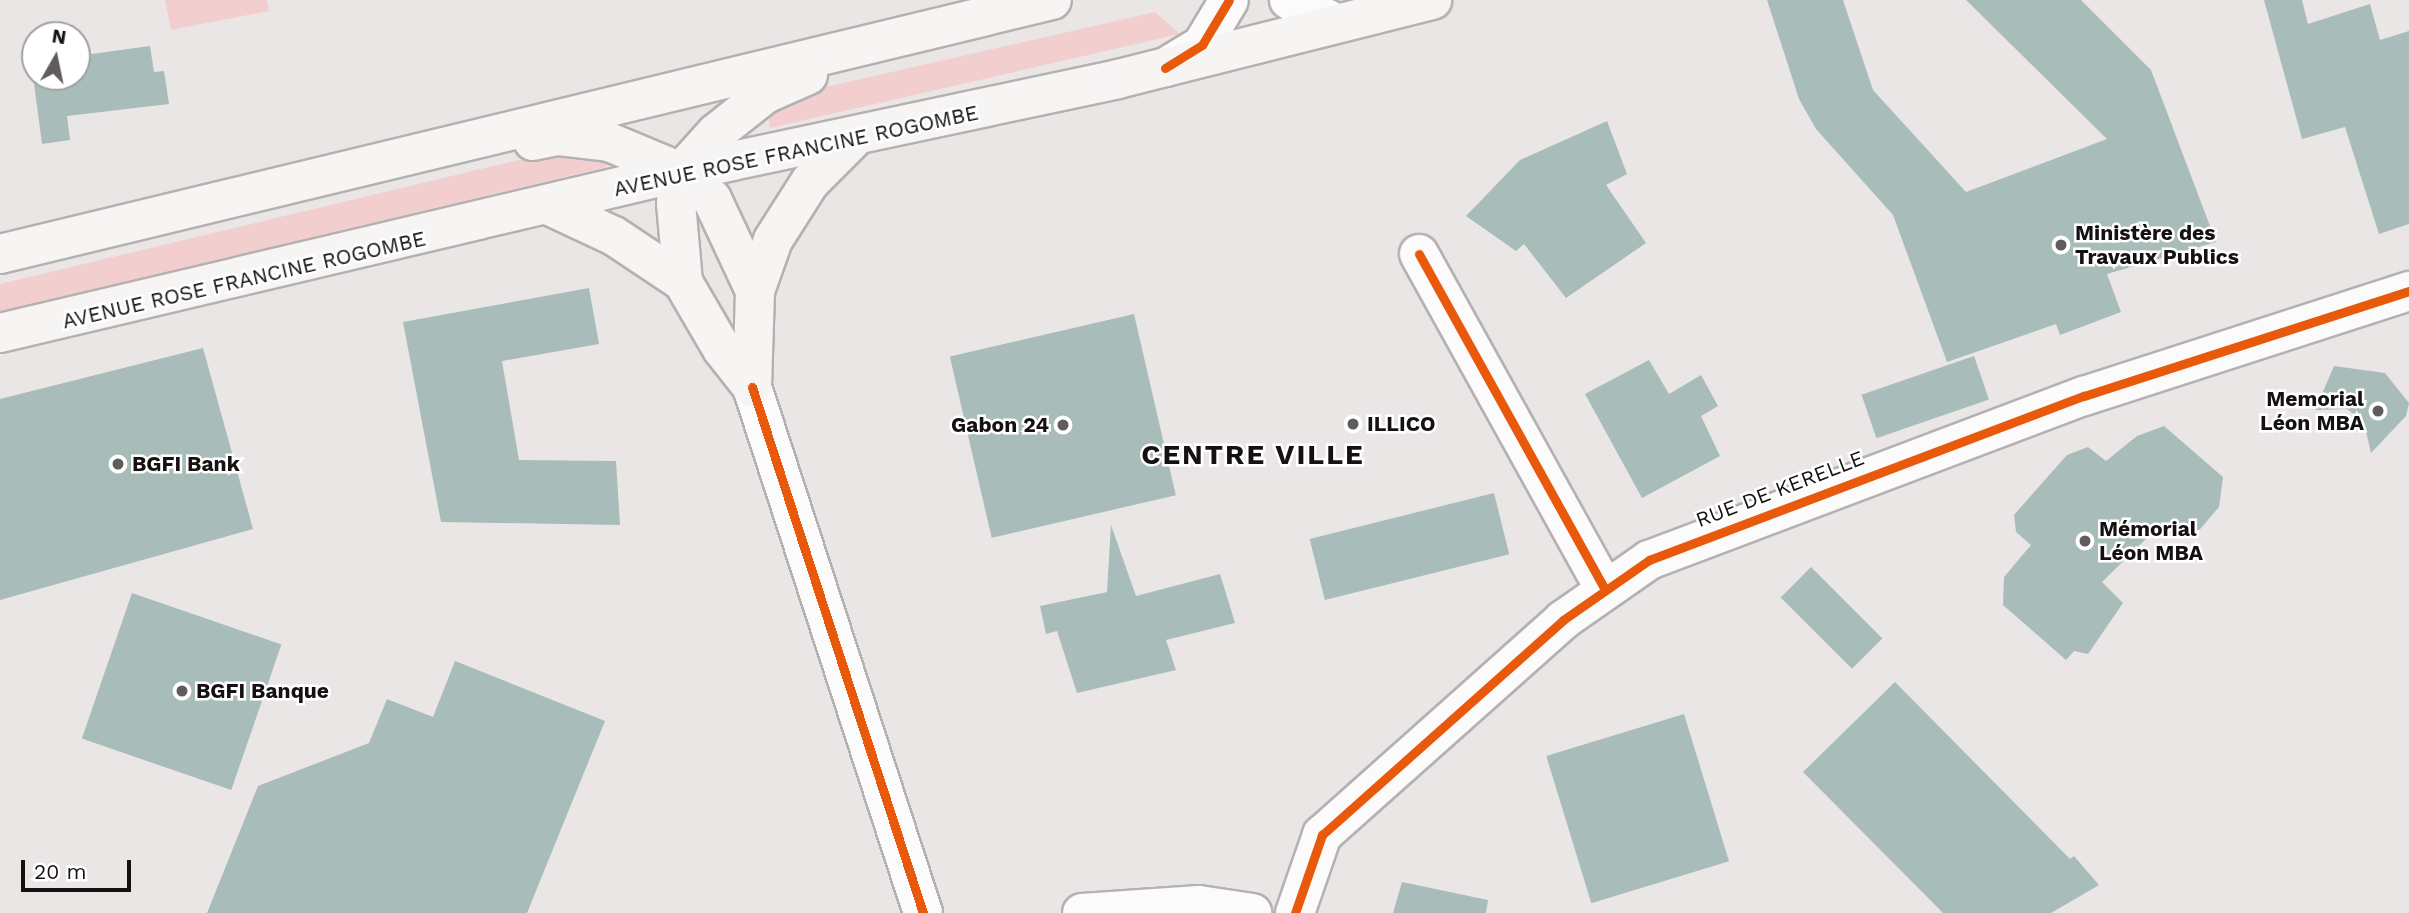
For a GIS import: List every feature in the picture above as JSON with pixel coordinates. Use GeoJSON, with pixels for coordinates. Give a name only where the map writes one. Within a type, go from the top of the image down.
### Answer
{"type":"FeatureCollection","features":[{"type":"Feature","properties":{"kind":"main road","name":"AVENUE ROSE FRANCINE ROGOMBE"},"geometry":{"type":"LineString","coordinates":[[38,329],[552,207],[681,172],[852,140],[1165,68],[1432,0]]}},
{"type":"Feature","properties":{"kind":"main road"},"geometry":{"type":"LineString","coordinates":[[683,282],[676,203],[681,172],[765,94],[808,75],[1001,23],[1035,4]]}},
{"type":"Feature","properties":{"kind":"main road"},"geometry":{"type":"LineString","coordinates":[[0,254],[127,220],[1035,4]]}},
{"type":"Feature","properties":{"kind":"main road"},"geometry":{"type":"LineString","coordinates":[[127,220],[168,223],[556,136],[643,152],[681,172],[712,199],[755,291]]}},
{"type":"Feature","properties":{"kind":"main road"},"geometry":{"type":"LineString","coordinates":[[752,387],[755,291],[773,240],[803,193],[852,140]]}},
{"type":"Feature","properties":{"kind":"main road"},"geometry":{"type":"LineString","coordinates":[[552,207],[614,236],[683,282],[752,387]]}},
{"type":"Feature","properties":{"kind":"main road"},"geometry":{"type":"LineString","coordinates":[[0,333],[38,329]]}},
{"type":"Feature","properties":{"kind":"main road"},"geometry":{"type":"LineString","coordinates":[[0,348],[38,329]]}},
{"type":"Feature","properties":{"kind":"street"},"geometry":{"type":"LineString","coordinates":[[1165,68],[1202,45],[1228,0]]}},
{"type":"Feature","properties":{"kind":"street"},"geometry":{"type":"LineString","coordinates":[[1289,0],[1334,23]]}},
{"type":"Feature","properties":{"kind":"street"},"geometry":{"type":"LineString","coordinates":[[1419,254],[1604,589]]}},
{"type":"Feature","properties":{"kind":"street","name":"RUE DE KERELLE"},"geometry":{"type":"LineString","coordinates":[[1295,913],[1322,835],[1415,746],[1604,589],[1649,560],[1809,495],[2409,290]]}},
{"type":"Feature","properties":{"kind":"street"},"geometry":{"type":"LineString","coordinates":[[752,387],[923,913]]}},
{"type":"Feature","properties":{"kind":"street"},"geometry":{"type":"LineString","coordinates":[[1082,913],[1199,905],[1252,913]]}},
{"type":"Feature","properties":{"kind":"shaded area"},"geometry":{"type":"Polygon","coordinates":[[[165,0],[267,0],[269,11],[171,30],[165,0]]]}},
{"type":"Feature","properties":{"kind":"shaded area"},"geometry":{"type":"Polygon","coordinates":[[[1155,12],[1180,34],[770,128],[768,116],[778,106],[821,88],[1155,12]]]}},
{"type":"Feature","properties":{"kind":"shaded area"},"geometry":{"type":"Polygon","coordinates":[[[556,151],[607,159],[606,167],[0,312],[0,284],[556,151]]]}},
{"type":"Feature","properties":{"kind":"building"},"geometry":{"type":"Polygon","coordinates":[[[1767,0],[1843,0],[1873,90],[1966,192],[2107,139],[1966,0],[2081,0],[2151,70],[2216,242],[2107,274],[2121,312],[2060,335],[2056,324],[1947,362],[1893,215],[1816,129],[1799,99],[1767,0]]]}},
{"type":"Feature","properties":{"kind":"building"},"geometry":{"type":"Polygon","coordinates":[[[2264,0],[2302,0],[2308,24],[2370,4],[2380,40],[2409,31],[2409,224],[2379,234],[2345,127],[2302,139],[2264,0]]]}},
{"type":"Feature","properties":{"kind":"building"},"geometry":{"type":"Polygon","coordinates":[[[150,46],[154,72],[164,71],[169,104],[67,116],[70,140],[42,144],[35,91],[91,91],[91,54],[150,46]]]}},
{"type":"Feature","properties":{"kind":"building"},"geometry":{"type":"Polygon","coordinates":[[[1607,121],[1627,174],[1606,185],[1646,243],[1566,298],[1524,244],[1516,251],[1466,216],[1520,160],[1607,121]]]}},
{"type":"Feature","properties":{"kind":"building"},"geometry":{"type":"Polygon","coordinates":[[[589,288],[599,344],[502,361],[519,460],[616,461],[620,525],[441,522],[403,322],[589,288]]]}},
{"type":"Feature","properties":{"kind":"building","name":"Gabon 24"},"geometry":{"type":"Polygon","coordinates":[[[1134,314],[1176,495],[992,538],[950,357],[1134,314]]]}},
{"type":"Feature","properties":{"kind":"building","name":"BGFI Bank"},"geometry":{"type":"Polygon","coordinates":[[[203,348],[253,529],[0,600],[0,399],[203,348]]]}},
{"type":"Feature","properties":{"kind":"building"},"geometry":{"type":"Polygon","coordinates":[[[1974,356],[1989,399],[1876,438],[1861,395],[1974,356]]]}},
{"type":"Feature","properties":{"kind":"building"},"geometry":{"type":"Polygon","coordinates":[[[1649,360],[1669,394],[1701,375],[1718,406],[1701,416],[1720,456],[1642,498],[1585,394],[1649,360]]]}},
{"type":"Feature","properties":{"kind":"building","name":"Memorial Léon MBA"},"geometry":{"type":"Polygon","coordinates":[[[2334,366],[2385,373],[2409,403],[2406,416],[2371,453],[2364,423],[2347,409],[2315,410],[2334,366]]]}},
{"type":"Feature","properties":{"kind":"building","name":"Mémorial Léon MBA"},"geometry":{"type":"Polygon","coordinates":[[[2164,426],[2223,477],[2219,507],[2196,534],[2148,537],[2102,582],[2123,603],[2088,654],[2074,651],[2066,660],[2003,605],[2004,577],[2031,545],[2016,532],[2014,515],[2067,455],[2088,447],[2106,461],[2137,436],[2164,426]]]}},
{"type":"Feature","properties":{"kind":"building"},"geometry":{"type":"Polygon","coordinates":[[[1494,493],[1509,554],[1325,600],[1310,539],[1494,493]]]}},
{"type":"Feature","properties":{"kind":"building"},"geometry":{"type":"Polygon","coordinates":[[[1111,525],[1136,596],[1220,574],[1235,623],[1166,640],[1176,670],[1077,693],[1057,631],[1046,634],[1040,606],[1107,592],[1111,525]]]}},
{"type":"Feature","properties":{"kind":"building"},"geometry":{"type":"Polygon","coordinates":[[[1811,567],[1882,638],[1852,669],[1781,597],[1811,567]]]}},
{"type":"Feature","properties":{"kind":"building","name":"BGFI Banque"},"geometry":{"type":"Polygon","coordinates":[[[132,593],[281,644],[231,790],[82,739],[132,593]]]}},
{"type":"Feature","properties":{"kind":"building"},"geometry":{"type":"Polygon","coordinates":[[[455,661],[605,721],[527,913],[207,913],[258,786],[369,743],[387,699],[433,717],[455,661]]]}},
{"type":"Feature","properties":{"kind":"building"},"geometry":{"type":"Polygon","coordinates":[[[1895,682],[2070,859],[2074,856],[2099,885],[2051,913],[1943,913],[1803,772],[1895,682]]]}},
{"type":"Feature","properties":{"kind":"building"},"geometry":{"type":"Polygon","coordinates":[[[1684,714],[1729,861],[1591,903],[1546,756],[1684,714]]]}},
{"type":"Feature","properties":{"kind":"building"},"geometry":{"type":"Polygon","coordinates":[[[1402,882],[1488,900],[1486,913],[1393,913],[1402,882]]]}},
{"type":"Feature","properties":{"kind":"cycle path"},"geometry":{"type":"LineString","coordinates":[[1165,68],[1202,45],[1229,0]]}},
{"type":"Feature","properties":{"kind":"cycle path"},"geometry":{"type":"LineString","coordinates":[[1419,254],[1604,588]]}},
{"type":"Feature","properties":{"kind":"cycle path"},"geometry":{"type":"LineString","coordinates":[[1295,913],[1322,835],[1563,620],[1649,560],[2084,396],[2409,291]]}},
{"type":"Feature","properties":{"kind":"cycle path"},"geometry":{"type":"LineString","coordinates":[[752,387],[923,913]]}},
{"type":"Feature","properties":{"kind":"place","name":"Ministère des Travaux Publics"},"geometry":{"type":"Point","coordinates":[2061,245]}},
{"type":"Feature","properties":{"kind":"place","name":"Memorial Léon MBA"},"geometry":{"type":"Point","coordinates":[2378,411]}},
{"type":"Feature","properties":{"kind":"place","name":"ILLICO"},"geometry":{"type":"Point","coordinates":[1353,424]}},
{"type":"Feature","properties":{"kind":"place","name":"Gabon 24"},"geometry":{"type":"Point","coordinates":[1063,425]}},
{"type":"Feature","properties":{"kind":"place","name":"BGFI Bank"},"geometry":{"type":"Point","coordinates":[118,464]}},
{"type":"Feature","properties":{"kind":"place","name":"Mémorial Léon MBA"},"geometry":{"type":"Point","coordinates":[2085,541]}},
{"type":"Feature","properties":{"kind":"place","name":"BGFI Banque"},"geometry":{"type":"Point","coordinates":[182,691]}},
{"type":"Feature","properties":{"kind":"district","name":"CENTRE VILLE"},"geometry":{"type":"Point","coordinates":[1253,455]}}]}
